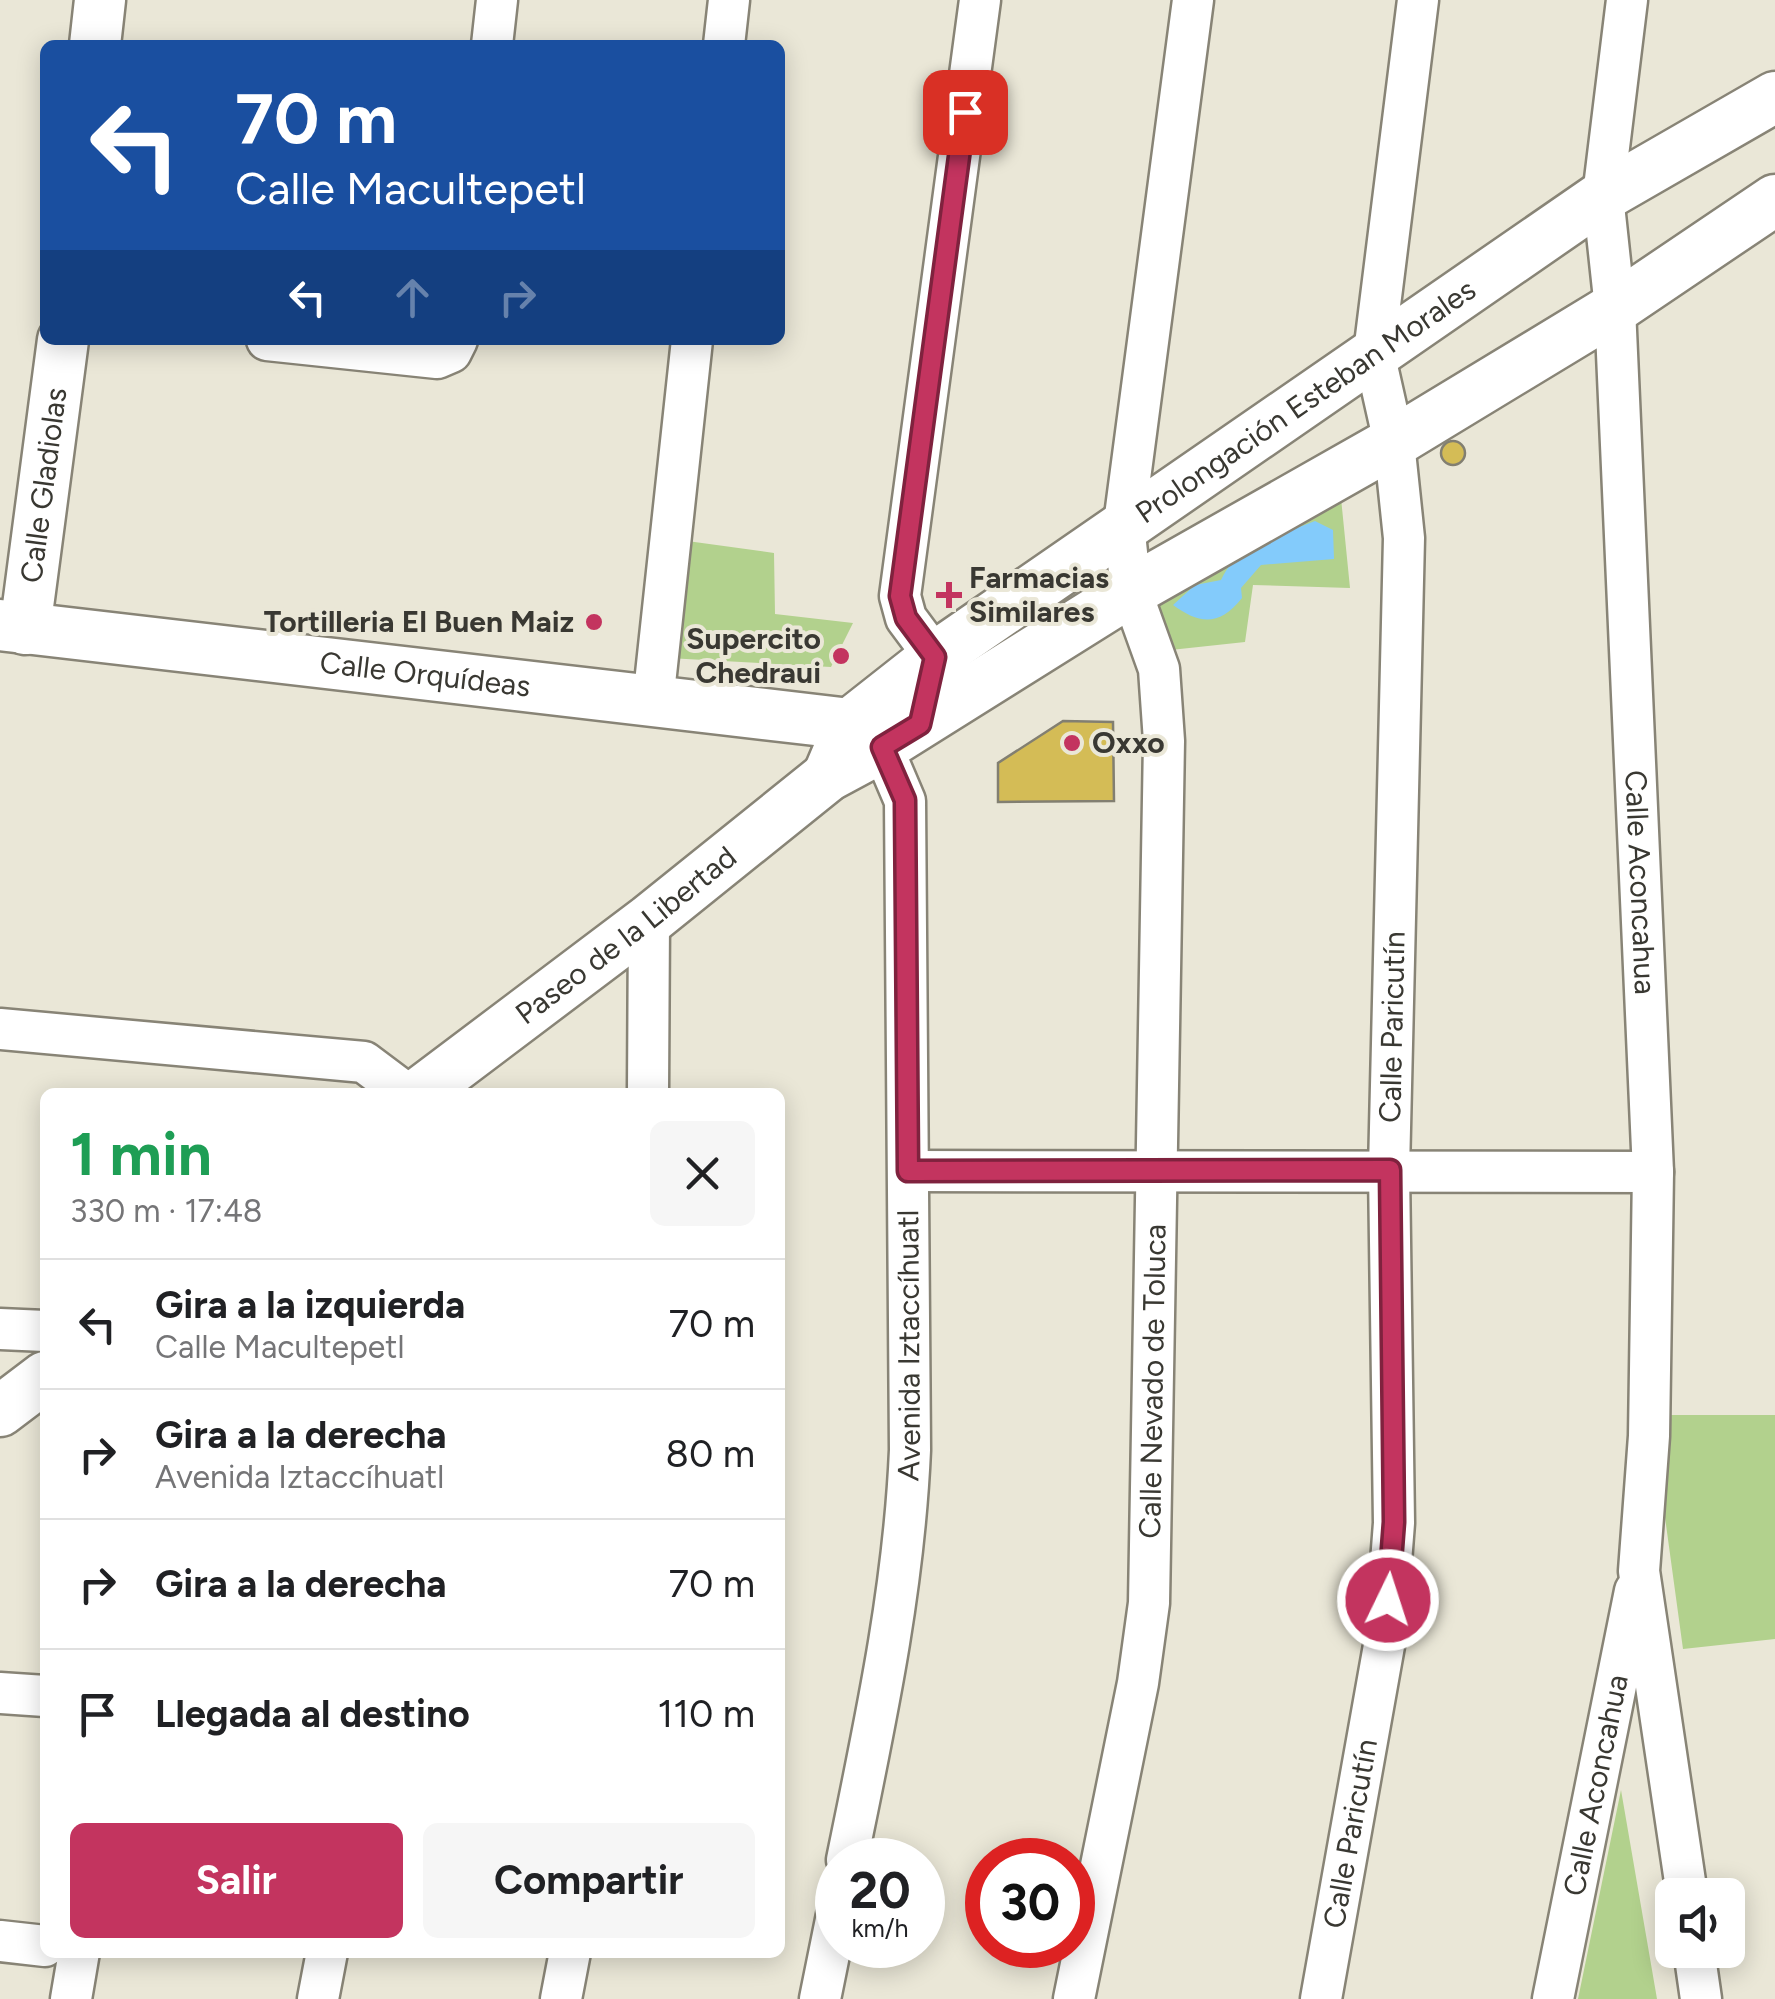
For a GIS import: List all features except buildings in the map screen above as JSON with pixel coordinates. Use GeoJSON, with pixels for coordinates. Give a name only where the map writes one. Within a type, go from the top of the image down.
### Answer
{"type":"FeatureCollection","features":[{"type":"Feature","properties":{"kind":"street"},"geometry":{"type":"LineString","coordinates":[[96,40],[100,0]]}},
{"type":"Feature","properties":{"kind":"street"},"geometry":{"type":"LineString","coordinates":[[493,40],[498,0]]}},
{"type":"Feature","properties":{"kind":"street"},"geometry":{"type":"LineString","coordinates":[[725,40],[730,0]]}},
{"type":"Feature","properties":{"kind":"street"},"geometry":{"type":"LineString","coordinates":[[884,732],[935,657],[906,618],[900,596],[980,0]]}},
{"type":"Feature","properties":{"kind":"street","name":"Calle Nevado de Toluca"},"geometry":{"type":"LineString","coordinates":[[1074,1999],[1138,1683],[1153,1520],[1153,1171],[1164,741],[1159,668],[1130,591],[1124,524],[1193,0]]}},
{"type":"Feature","properties":{"kind":"street","name":"Calle Paricutín"},"geometry":{"type":"LineString","coordinates":[[1321,1999],[1385,1640],[1394,1522],[1390,1170],[1404,538],[1394,442],[1374,352],[1418,0]]}},
{"type":"Feature","properties":{"kind":"street","name":"Calle Aconcahua"},"geometry":{"type":"LineString","coordinates":[[1553,1999],[1639,1571],[1649,1436],[1653,1172],[1615,308],[1603,196],[1627,0]]}},
{"type":"Feature","properties":{"kind":"street","name":"Prolongación Esteban Morales"},"geometry":{"type":"LineString","coordinates":[[884,732],[935,657],[1603,196],[1775,97]]}},
{"type":"Feature","properties":{"kind":"street"},"geometry":{"type":"LineString","coordinates":[[884,732],[1394,442],[1615,308],[1775,200]]}},
{"type":"Feature","properties":{"kind":"street","name":"Calle Gladiolas"},"geometry":{"type":"LineString","coordinates":[[12,627],[62,345]]}},
{"type":"Feature","properties":{"kind":"street"},"geometry":{"type":"LineString","coordinates":[[310,345],[423,358],[454,346]]}},
{"type":"Feature","properties":{"kind":"street"},"geometry":{"type":"LineString","coordinates":[[653,702],[691,345]]}},
{"type":"Feature","properties":{"kind":"street","name":"Calle Orquídeas"},"geometry":{"type":"LineString","coordinates":[[12,627],[884,732]]}},
{"type":"Feature","properties":{"kind":"street","name":"Paseo de la Libertad"},"geometry":{"type":"LineString","coordinates":[[426,1088],[649,920],[884,732]]}},
{"type":"Feature","properties":{"kind":"street","name":"Avenida Iztaccíhuatl"},"geometry":{"type":"LineString","coordinates":[[852,1838],[894,1626],[906,1536],[905,800],[884,732]]}},
{"type":"Feature","properties":{"kind":"street"},"geometry":{"type":"LineString","coordinates":[[648,1088],[649,920]]}},
{"type":"Feature","properties":{"kind":"street"},"geometry":{"type":"LineString","coordinates":[[0,1030],[364,1062],[399,1088]]}},
{"type":"Feature","properties":{"kind":"street"},"geometry":{"type":"LineString","coordinates":[[908,1171],[1653,1172]]}},
{"type":"Feature","properties":{"kind":"street"},"geometry":{"type":"LineString","coordinates":[[0,1330],[40,1332]]}},
{"type":"Feature","properties":{"kind":"street"},"geometry":{"type":"LineString","coordinates":[[0,1411],[40,1382]]}},
{"type":"Feature","properties":{"kind":"street","name":"Calle Aconcahua"},"geometry":{"type":"LineString","coordinates":[[1639,1571],[1684,1878]]}},
{"type":"Feature","properties":{"kind":"street"},"geometry":{"type":"LineString","coordinates":[[0,1693],[40,1696]]}},
{"type":"Feature","properties":{"kind":"street"},"geometry":{"type":"LineString","coordinates":[[0,1941],[40,1945]]}},
{"type":"Feature","properties":{"kind":"street"},"geometry":{"type":"LineString","coordinates":[[71,1999],[78,1958]]}},
{"type":"Feature","properties":{"kind":"street"},"geometry":{"type":"LineString","coordinates":[[318,1999],[326,1958]]}},
{"type":"Feature","properties":{"kind":"street"},"geometry":{"type":"LineString","coordinates":[[561,1999],[569,1958]]}},
{"type":"Feature","properties":{"kind":"street"},"geometry":{"type":"LineString","coordinates":[[820,1999],[826,1968]]}},
{"type":"Feature","properties":{"kind":"street"},"geometry":{"type":"LineString","coordinates":[[1697,1968],[1701,1999]]}},
{"type":"Feature","properties":{"kind":"green space"},"geometry":{"type":"Polygon","coordinates":[[[1340,488],[1350,588],[1253,585],[1245,642],[1152,652],[1130,607],[1340,488]]]}},
{"type":"Feature","properties":{"kind":"green space"},"geometry":{"type":"Polygon","coordinates":[[[680,540],[774,553],[775,614],[853,623],[831,667],[668,658],[680,540]]]}},
{"type":"Feature","properties":{"kind":"green space"},"geometry":{"type":"Polygon","coordinates":[[[1651,1415],[1775,1415],[1775,1639],[1683,1649],[1651,1415]]]}},
{"type":"Feature","properties":{"kind":"green space"},"geometry":{"type":"Polygon","coordinates":[[[1621,1790],[1657,1999],[1578,1999],[1621,1790]]]}},
{"type":"Feature","properties":{"kind":"water"},"geometry":{"type":"Polygon","coordinates":[[[1315,521],[1333,530],[1334,559],[1261,565],[1241,588],[1242,598],[1217,618],[1200,619],[1173,605],[1195,585],[1221,580],[1229,566],[1250,548],[1315,521]]]}},
{"type":"Feature","properties":{"kind":"place","name":"Farmacias Similares"},"geometry":{"type":"Point","coordinates":[949,595]}},
{"type":"Feature","properties":{"kind":"place","name":"Tortilleria El Buen Maiz"},"geometry":{"type":"Point","coordinates":[594,622]}},
{"type":"Feature","properties":{"kind":"place","name":"Supercito Chedraui"},"geometry":{"type":"Point","coordinates":[841,656]}},
{"type":"Feature","properties":{"kind":"place","name":"Oxxo"},"geometry":{"type":"Point","coordinates":[1072,743]}},
{"type":"Feature","properties":{"kind":"route"},"geometry":{"type":"LineString","coordinates":[[965,112],[900,596],[906,618],[935,657],[920,724],[882,747],[905,800],[908,1171],[1390,1170],[1394,1522],[1388,1600]]}}]}
